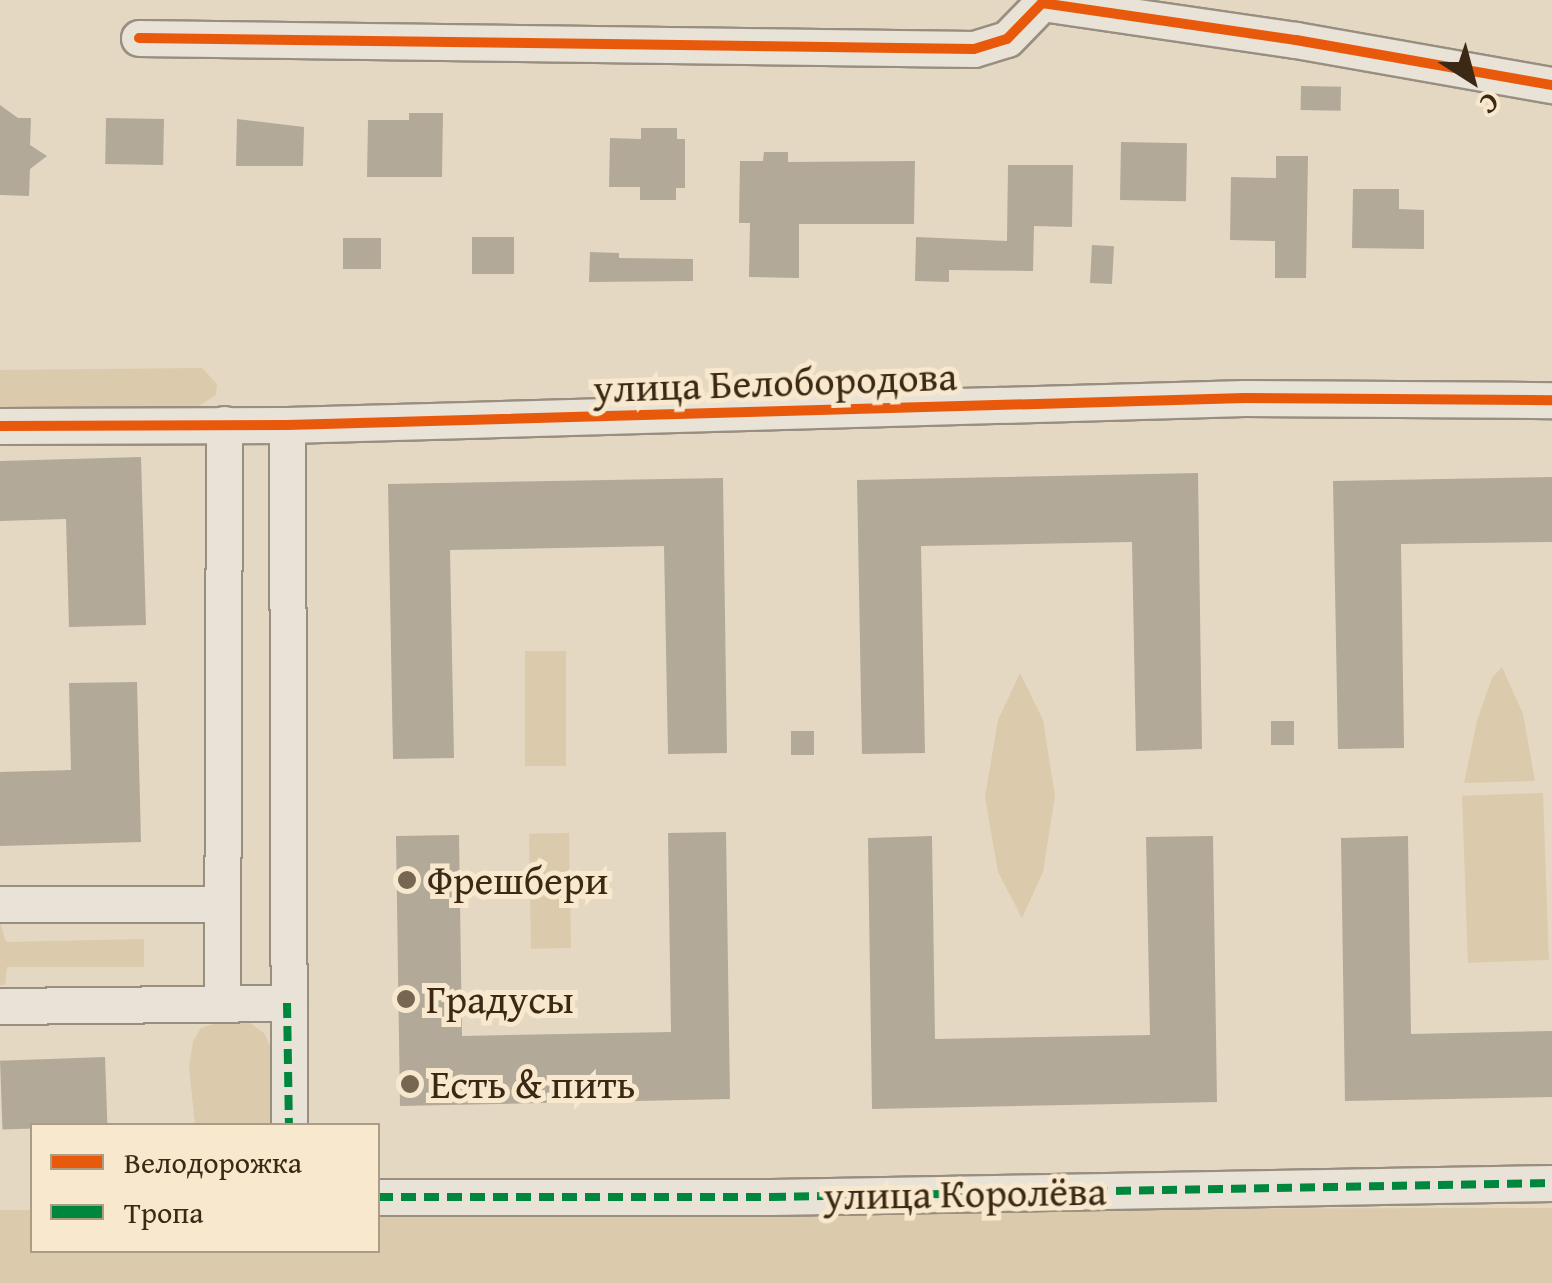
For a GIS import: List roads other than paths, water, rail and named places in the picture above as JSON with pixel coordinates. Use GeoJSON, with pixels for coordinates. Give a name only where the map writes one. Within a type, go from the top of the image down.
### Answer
{"type":"FeatureCollection","features":[{"type":"Feature","properties":{"kind":"street"},"geometry":{"type":"LineString","coordinates":[[139,38],[974,48],[1006,40],[1042,1],[1296,40],[1552,86]]}},
{"type":"Feature","properties":{"kind":"street","name":"улица Белобородова"},"geometry":{"type":"LineString","coordinates":[[0,426],[287,425],[1245,398],[1552,400]]}},
{"type":"Feature","properties":{"kind":"street"},"geometry":{"type":"LineString","coordinates":[[222,1004],[224,424]]}},
{"type":"Feature","properties":{"kind":"street"},"geometry":{"type":"LineString","coordinates":[[287,425],[289,1123]]}},
{"type":"Feature","properties":{"kind":"street"},"geometry":{"type":"LineString","coordinates":[[0,904],[222,904]]}},
{"type":"Feature","properties":{"kind":"street"},"geometry":{"type":"LineString","coordinates":[[0,1006],[286,1003]]}},
{"type":"Feature","properties":{"kind":"street","name":"улица Королёва"},"geometry":{"type":"LineString","coordinates":[[380,1197],[771,1197],[1552,1183]]}},
{"type":"Feature","properties":{"kind":"place","name":"Фрешбери"},"geometry":{"type":"Point","coordinates":[407,880]}},
{"type":"Feature","properties":{"kind":"place","name":"Градусы"},"geometry":{"type":"Point","coordinates":[406,999]}},
{"type":"Feature","properties":{"kind":"place","name":"Есть & пить"},"geometry":{"type":"Point","coordinates":[410,1084]}}]}
